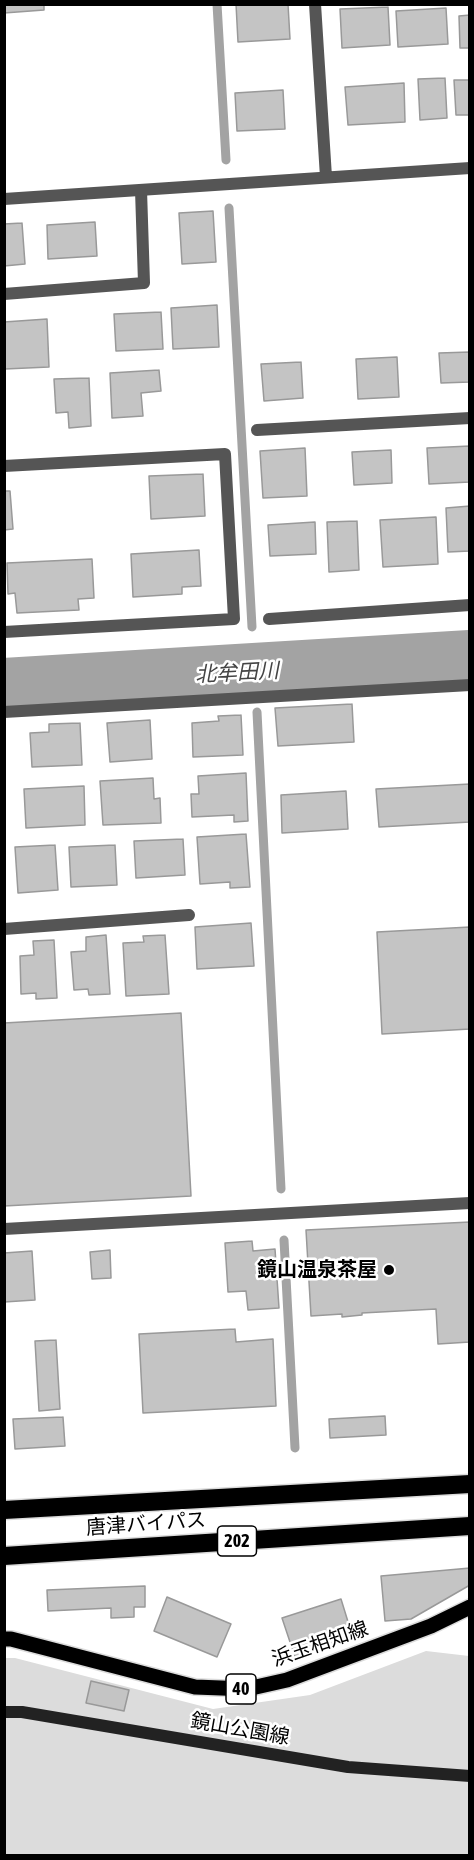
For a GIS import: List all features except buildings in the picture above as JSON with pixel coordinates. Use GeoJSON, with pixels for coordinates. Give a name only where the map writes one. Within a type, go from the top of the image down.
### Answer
{"type":"FeatureCollection","features":[{"type":"Feature","properties":{"kind":"highway","name":"唐津バイパス"},"geometry":{"type":"LineString","coordinates":[[4,1509],[470,1484]]}},
{"type":"Feature","properties":{"kind":"highway","name":"唐津バイパス"},"geometry":{"type":"LineString","coordinates":[[4,1556],[470,1526]]}},
{"type":"Feature","properties":{"kind":"main road","name":"浜玉相知線"},"geometry":{"type":"LineString","coordinates":[[4,1639],[195,1687],[246,1689],[287,1680],[431,1626],[470,1607]]}},
{"type":"Feature","properties":{"kind":"main road","name":"鏡山公園線"},"geometry":{"type":"LineString","coordinates":[[4,1712],[22,1712],[348,1767],[470,1776]]}},
{"type":"Feature","properties":{"kind":"street"},"geometry":{"type":"LineString","coordinates":[[315,4],[326,177]]}},
{"type":"Feature","properties":{"kind":"street"},"geometry":{"type":"LineString","coordinates":[[4,199],[470,168]]}},
{"type":"Feature","properties":{"kind":"street"},"geometry":{"type":"LineString","coordinates":[[4,294],[144,283],[141,190]]}},
{"type":"Feature","properties":{"kind":"street"},"geometry":{"type":"LineString","coordinates":[[257,430],[470,418]]}},
{"type":"Feature","properties":{"kind":"street"},"geometry":{"type":"LineString","coordinates":[[4,466],[225,453],[234,619],[4,632]]}},
{"type":"Feature","properties":{"kind":"street"},"geometry":{"type":"LineString","coordinates":[[269,619],[470,605]]}},
{"type":"Feature","properties":{"kind":"street"},"geometry":{"type":"LineString","coordinates":[[4,712],[470,685]]}},
{"type":"Feature","properties":{"kind":"street"},"geometry":{"type":"LineString","coordinates":[[4,929],[189,915]]}},
{"type":"Feature","properties":{"kind":"street"},"geometry":{"type":"LineString","coordinates":[[4,1229],[470,1203]]}},
{"type":"Feature","properties":{"kind":"shaded area"},"geometry":{"type":"Polygon","coordinates":[[[426,1651],[469,1656],[469,1855],[5,1855],[4,1658],[15,1658],[213,1709],[310,1695],[426,1651]]]}},
{"type":"Feature","properties":{"kind":"waterway"},"geometry":{"type":"LineString","coordinates":[[217,4],[226,160]]}},
{"type":"Feature","properties":{"kind":"waterway"},"geometry":{"type":"LineString","coordinates":[[229,208],[252,627]]}},
{"type":"Feature","properties":{"kind":"waterway","name":"北牟田川"},"geometry":{"type":"LineString","coordinates":[[4,687],[470,659]]}},
{"type":"Feature","properties":{"kind":"waterway"},"geometry":{"type":"LineString","coordinates":[[257,712],[281,1189]]}},
{"type":"Feature","properties":{"kind":"waterway"},"geometry":{"type":"LineString","coordinates":[[284,1240],[295,1448]]}},
{"type":"Feature","properties":{"kind":"place","name":"鏡山温泉茶屋"},"geometry":{"type":"Point","coordinates":[389,1270]}}]}
